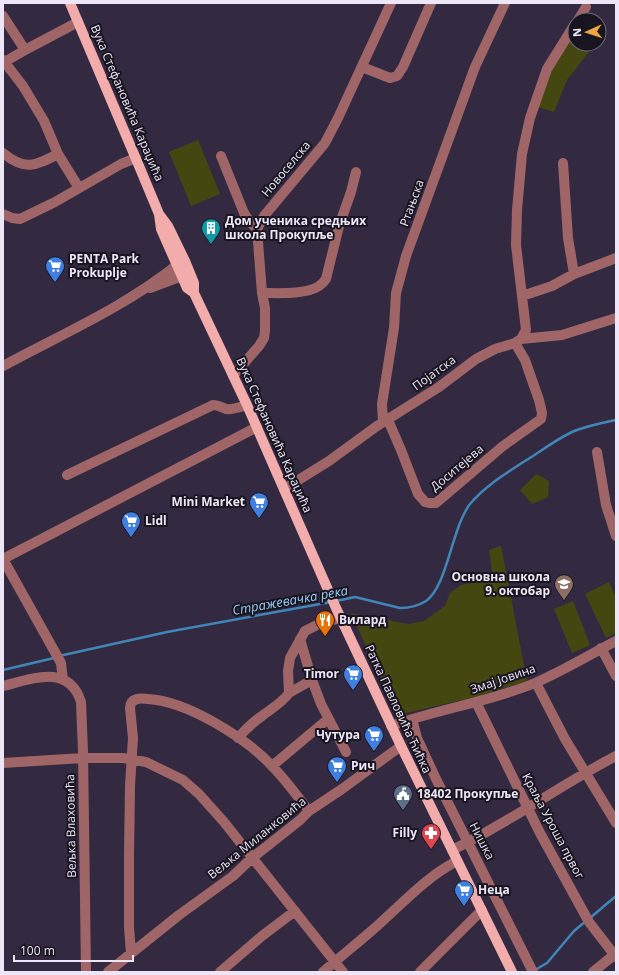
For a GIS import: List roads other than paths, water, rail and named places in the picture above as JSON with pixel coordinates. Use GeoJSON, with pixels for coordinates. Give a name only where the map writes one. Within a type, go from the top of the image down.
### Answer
{"type":"FeatureCollection","features":[{"type":"Feature","properties":{"kind":"main road","name":"Вука Стефановића Караџића"},"geometry":{"type":"LineString","coordinates":[[70,3],[159,214],[162,229],[177,265],[187,288],[194,293]]}},
{"type":"Feature","properties":{"kind":"main road","name":"Вука Стефановића Караџића"},"geometry":{"type":"LineString","coordinates":[[159,214],[168,226],[194,283],[194,293],[257,427],[336,608]]}},
{"type":"Feature","properties":{"kind":"main road","name":"Ратка Павловића Ћићка"},"geometry":{"type":"LineString","coordinates":[[336,608],[391,726],[512,972]]}},
{"type":"Feature","properties":{"kind":"street","name":"Новоселска"},"geometry":{"type":"LineString","coordinates":[[257,229],[264,216],[325,143],[391,3]]}},
{"type":"Feature","properties":{"kind":"street"},"geometry":{"type":"LineString","coordinates":[[362,67],[390,78],[397,76],[403,66],[431,3]]}},
{"type":"Feature","properties":{"kind":"street","name":"Ртањска"},"geometry":{"type":"LineString","coordinates":[[386,421],[382,404],[394,328],[396,293],[399,279],[475,67],[505,3]]}},
{"type":"Feature","properties":{"kind":"street"},"geometry":{"type":"LineString","coordinates":[[583,12],[586,7]]}},
{"type":"Feature","properties":{"kind":"street"},"geometry":{"type":"LineString","coordinates":[[3,16],[25,50]]}},
{"type":"Feature","properties":{"kind":"street"},"geometry":{"type":"LineString","coordinates":[[78,22],[4,62],[23,86],[44,121],[58,154],[79,188]]}},
{"type":"Feature","properties":{"kind":"street"},"geometry":{"type":"LineString","coordinates":[[518,341],[526,330],[516,245],[517,210],[522,154],[530,118],[548,69],[567,37]]}},
{"type":"Feature","properties":{"kind":"street"},"geometry":{"type":"LineString","coordinates":[[3,153],[18,164],[30,165],[41,162],[58,154]]}},
{"type":"Feature","properties":{"kind":"street"},"geometry":{"type":"LineString","coordinates":[[221,156],[244,213],[249,222],[257,229],[266,324],[264,338],[253,355],[234,376]]}},
{"type":"Feature","properties":{"kind":"street"},"geometry":{"type":"LineString","coordinates":[[3,214],[12,218],[20,219],[55,202],[121,164],[136,158]]}},
{"type":"Feature","properties":{"kind":"street"},"geometry":{"type":"LineString","coordinates":[[563,163],[568,238],[574,274]]}},
{"type":"Feature","properties":{"kind":"street"},"geometry":{"type":"LineString","coordinates":[[262,293],[303,291],[316,288],[326,279],[339,226],[351,192],[356,172]]}},
{"type":"Feature","properties":{"kind":"street"},"geometry":{"type":"LineString","coordinates":[[522,296],[552,286],[574,274],[616,258]]}},
{"type":"Feature","properties":{"kind":"street"},"geometry":{"type":"LineString","coordinates":[[3,366],[118,305],[145,289],[177,265]]}},
{"type":"Feature","properties":{"kind":"street"},"geometry":{"type":"LineString","coordinates":[[145,289],[182,276]]}},
{"type":"Feature","properties":{"kind":"street","name":"Појатска"},"geometry":{"type":"LineString","coordinates":[[284,489],[329,461],[386,421],[439,387],[476,359],[495,349],[518,341],[562,335],[616,318]]}},
{"type":"Feature","properties":{"kind":"street","name":"Доситејева"},"geometry":{"type":"LineString","coordinates":[[386,421],[401,450],[418,494],[425,502],[432,503],[440,500],[504,446],[541,419],[542,413],[539,400],[518,341]]}},
{"type":"Feature","properties":{"kind":"street"},"geometry":{"type":"LineString","coordinates":[[67,475],[212,405],[233,409],[246,405]]}},
{"type":"Feature","properties":{"kind":"street"},"geometry":{"type":"LineString","coordinates":[[66,681],[61,663],[53,647],[3,559],[257,427]]}},
{"type":"Feature","properties":{"kind":"street"},"geometry":{"type":"LineString","coordinates":[[597,452],[606,505],[616,536]]}},
{"type":"Feature","properties":{"kind":"street"},"geometry":{"type":"LineString","coordinates":[[289,693],[288,671],[290,658],[305,631],[321,623],[341,618]]}},
{"type":"Feature","properties":{"kind":"street"},"geometry":{"type":"LineString","coordinates":[[300,639],[312,680],[328,719],[346,752]]}},
{"type":"Feature","properties":{"kind":"street","name":"Змај Јовина"},"geometry":{"type":"LineString","coordinates":[[391,726],[536,683],[616,641]]}},
{"type":"Feature","properties":{"kind":"street"},"geometry":{"type":"LineString","coordinates":[[601,648],[616,676]]}},
{"type":"Feature","properties":{"kind":"street"},"geometry":{"type":"LineString","coordinates":[[3,686],[48,676],[54,676],[66,681]]}},
{"type":"Feature","properties":{"kind":"street"},"geometry":{"type":"LineString","coordinates":[[238,738],[246,729],[283,700],[289,693],[312,680]]}},
{"type":"Feature","properties":{"kind":"street","name":"Вељка Влаховића"},"geometry":{"type":"LineString","coordinates":[[66,681],[77,692],[81,702],[86,972]]}},
{"type":"Feature","properties":{"kind":"street"},"geometry":{"type":"LineString","coordinates":[[536,683],[565,739],[616,823]]}},
{"type":"Feature","properties":{"kind":"street"},"geometry":{"type":"LineString","coordinates":[[131,953],[129,927],[129,849],[130,786],[133,738],[130,704],[134,700],[141,698],[159,700],[174,705],[206,719],[238,738],[254,749],[272,766],[309,811]]}},
{"type":"Feature","properties":{"kind":"street","name":"Краља Уроша првог"},"geometry":{"type":"LineString","coordinates":[[476,702],[528,808],[587,919],[615,956]]}},
{"type":"Feature","properties":{"kind":"street"},"geometry":{"type":"LineString","coordinates":[[272,766],[328,719]]}},
{"type":"Feature","properties":{"kind":"street","name":"Нишка"},"geometry":{"type":"LineString","coordinates":[[412,719],[417,738],[436,779],[532,969]]}},
{"type":"Feature","properties":{"kind":"street","name":"Вељка Миланковића"},"geometry":{"type":"LineString","coordinates":[[108,972],[179,914],[233,876],[252,858],[300,820],[309,811],[401,746]]}},
{"type":"Feature","properties":{"kind":"street"},"geometry":{"type":"LineString","coordinates":[[452,850],[528,808],[586,772],[616,756]]}},
{"type":"Feature","properties":{"kind":"street"},"geometry":{"type":"LineString","coordinates":[[3,764],[83,758],[132,759],[153,765],[175,776],[190,786],[216,813],[343,972]]}},
{"type":"Feature","properties":{"kind":"street"},"geometry":{"type":"LineString","coordinates":[[323,972],[377,926],[426,880],[457,860]]}},
{"type":"Feature","properties":{"kind":"street"},"geometry":{"type":"LineString","coordinates":[[420,972],[482,910]]}},
{"type":"Feature","properties":{"kind":"street"},"geometry":{"type":"LineString","coordinates":[[220,972],[262,936],[295,911]]}},
{"type":"Feature","properties":{"kind":"street"},"geometry":{"type":"LineString","coordinates":[[593,972],[615,956]]}},
{"type":"Feature","properties":{"kind":"waterway","name":"Стражевачка река"},"geometry":{"type":"LineString","coordinates":[[336,601],[355,597],[400,608],[407,608],[426,601],[433,594],[439,583],[458,527],[464,514],[470,504],[482,492],[503,476],[566,435],[588,426],[616,420]]}},
{"type":"Feature","properties":{"kind":"waterway","name":"Стражевачка река"},"geometry":{"type":"LineString","coordinates":[[59,656],[167,632],[331,602]]}},
{"type":"Feature","properties":{"kind":"waterway","name":"Стражевачка река"},"geometry":{"type":"LineString","coordinates":[[3,670],[54,658]]}},
{"type":"Feature","properties":{"kind":"waterway"},"geometry":{"type":"LineString","coordinates":[[590,918],[616,896]]}},
{"type":"Feature","properties":{"kind":"waterway"},"geometry":{"type":"LineString","coordinates":[[535,970],[547,963],[574,931],[586,921]]}},
{"type":"Feature","properties":{"kind":"place","name":"Дом ученика средњих школа Прокупље"},"geometry":{"type":"Point","coordinates":[211,245]}},
{"type":"Feature","properties":{"kind":"place","name":"PENTA Park Prokuplje"},"geometry":{"type":"Point","coordinates":[55,283]}},
{"type":"Feature","properties":{"kind":"place","name":"Mini Market"},"geometry":{"type":"Point","coordinates":[259,519]}},
{"type":"Feature","properties":{"kind":"place","name":"Lidl"},"geometry":{"type":"Point","coordinates":[131,538]}},
{"type":"Feature","properties":{"kind":"place","name":"Основна школа 9. октобар"},"geometry":{"type":"Point","coordinates":[564,601]}},
{"type":"Feature","properties":{"kind":"place","name":"Вилард"},"geometry":{"type":"Point","coordinates":[325,637]}},
{"type":"Feature","properties":{"kind":"place","name":"Timor"},"geometry":{"type":"Point","coordinates":[353,691]}},
{"type":"Feature","properties":{"kind":"place","name":"Чутура"},"geometry":{"type":"Point","coordinates":[374,752]}},
{"type":"Feature","properties":{"kind":"place","name":"Рич"},"geometry":{"type":"Point","coordinates":[337,783]}},
{"type":"Feature","properties":{"kind":"place","name":"18402 Прокупље"},"geometry":{"type":"Point","coordinates":[403,811]}},
{"type":"Feature","properties":{"kind":"place","name":"Filly"},"geometry":{"type":"Point","coordinates":[431,850]}},
{"type":"Feature","properties":{"kind":"place","name":"Неца"},"geometry":{"type":"Point","coordinates":[464,907]}}]}
